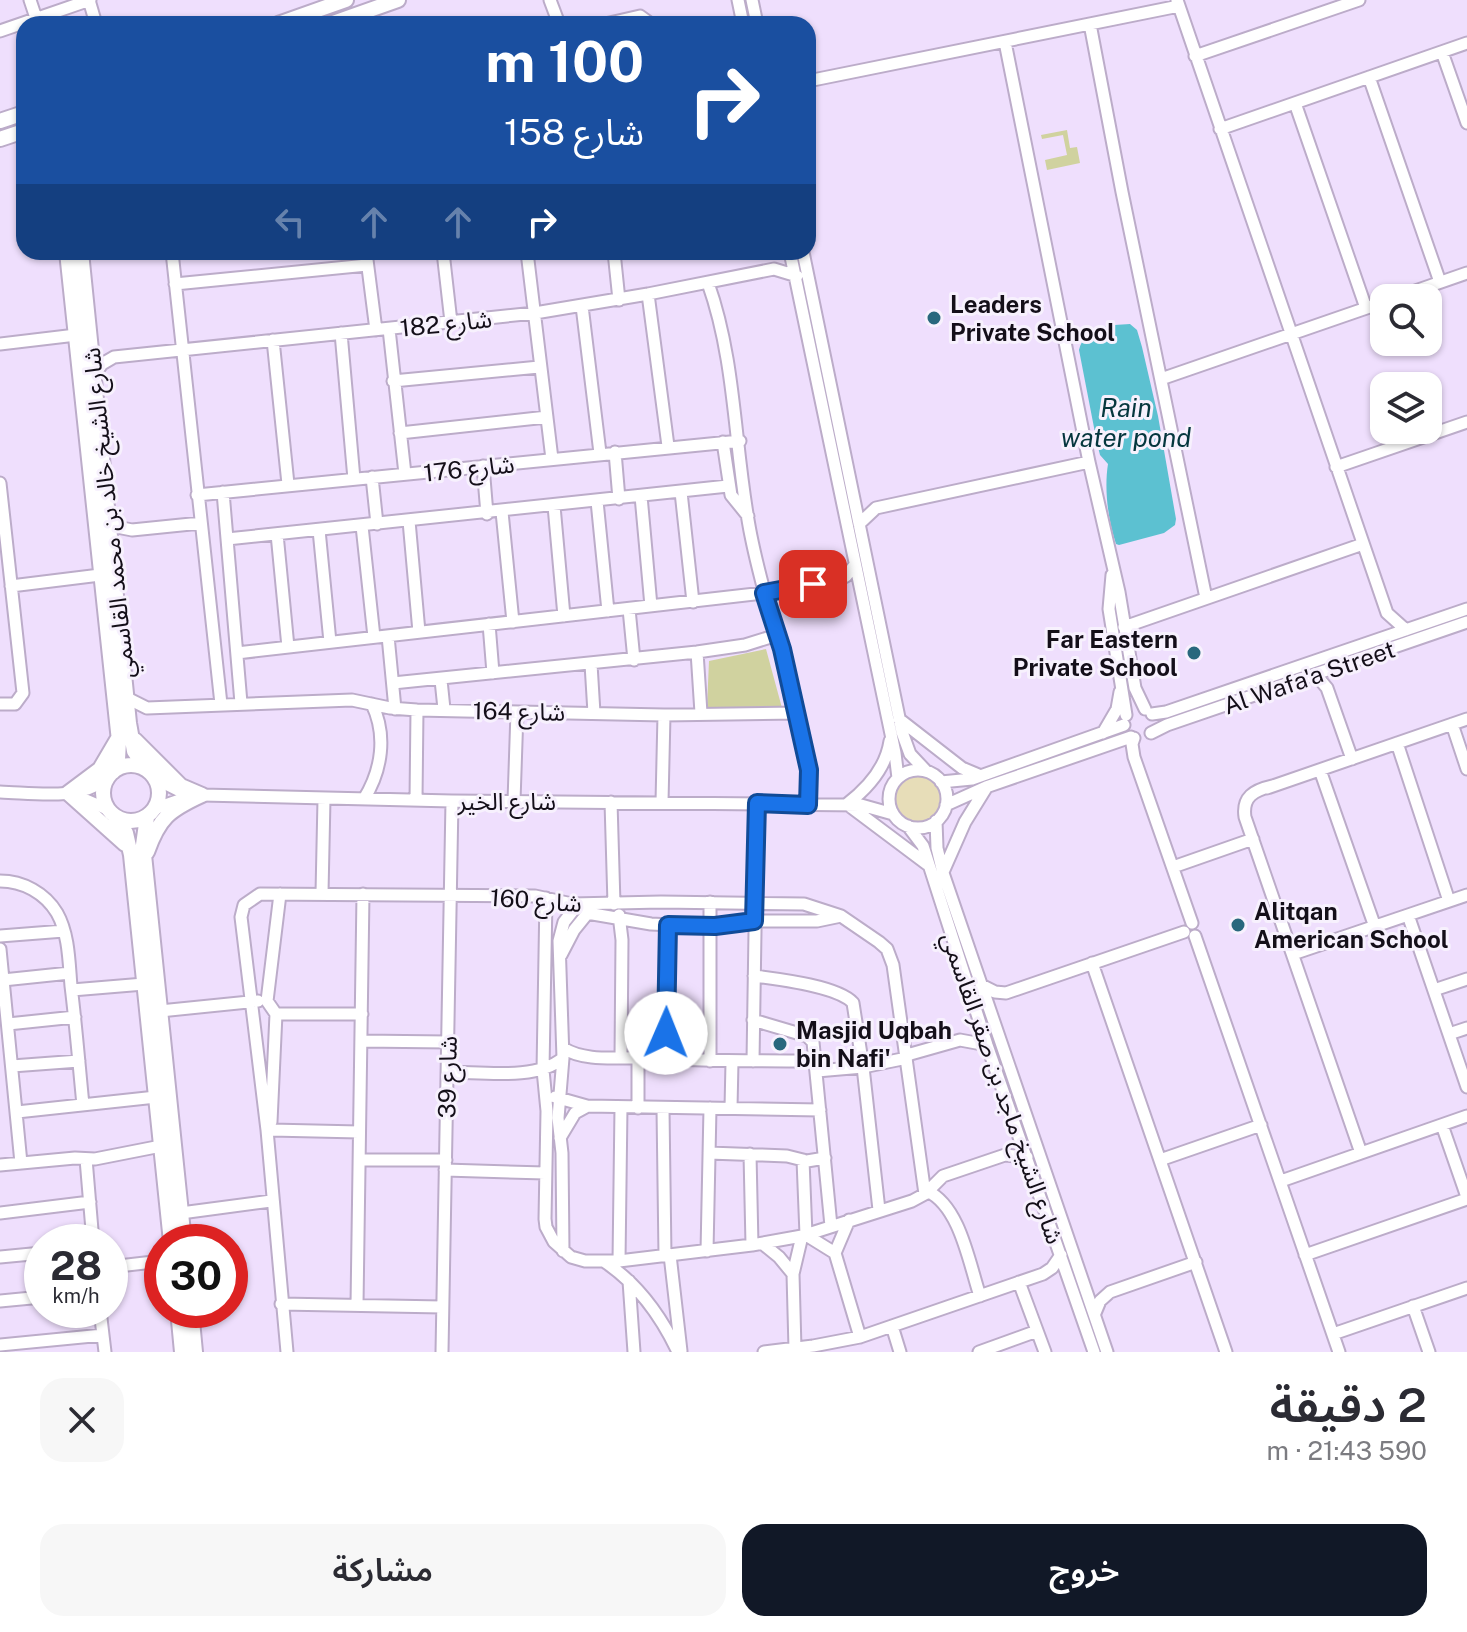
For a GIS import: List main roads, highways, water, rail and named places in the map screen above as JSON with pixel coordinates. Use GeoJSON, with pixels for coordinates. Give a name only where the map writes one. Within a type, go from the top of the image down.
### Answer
{"type":"FeatureCollection","features":[{"type":"Feature","properties":{"kind":"main road"},"geometry":{"type":"LineString","coordinates":[[296,16],[324,4],[346,0]]}},
{"type":"Feature","properties":{"kind":"main road"},"geometry":{"type":"LineString","coordinates":[[370,16],[398,0]]}},
{"type":"Feature","properties":{"kind":"main road","name":"شارع الشيخ خالد بن محمد القاسمي"},"geometry":{"type":"LineString","coordinates":[[68,260],[100,575],[126,731],[137,757],[151,775]]}},
{"type":"Feature","properties":{"kind":"main road","name":"شارع الشيخ خالد بن محمد القاسمي"},"geometry":{"type":"LineString","coordinates":[[82,260],[127,698],[126,731],[110,775]]}},
{"type":"Feature","properties":{"kind":"main road"},"geometry":{"type":"LineString","coordinates":[[126,731],[176,781],[187,790],[202,795],[176,807],[162,819],[138,857],[119,836],[68,793],[100,769],[126,731]]}},
{"type":"Feature","properties":{"kind":"main road"},"geometry":{"type":"LineString","coordinates":[[169,1224],[144,984],[138,857],[143,832],[160,795],[151,775],[128,765],[110,775],[103,791],[111,813],[138,857],[160,1011],[182,1224]]}},
{"type":"Feature","properties":{"kind":"main road"},"geometry":{"type":"LineString","coordinates":[[111,813],[129,822],[151,813]]}},
{"type":"Feature","properties":{"kind":"main road"},"geometry":{"type":"LineString","coordinates":[[180,1328],[182,1352]]}},
{"type":"Feature","properties":{"kind":"main road"},"geometry":{"type":"LineString","coordinates":[[193,1328],[195,1352]]}},
{"type":"Feature","properties":{"kind":"water","name":"Rain water pond"},"geometry":{"type":"Polygon","coordinates":[[[1130,324],[1137,330],[1142,347],[1176,519],[1175,525],[1164,533],[1119,545],[1116,544],[1109,515],[1108,464],[1100,455],[1079,350],[1092,331],[1130,324]]]}},
{"type":"Feature","properties":{"kind":"place","name":"Leaders Private School"},"geometry":{"type":"Point","coordinates":[934,318]}},
{"type":"Feature","properties":{"kind":"place","name":"Far Eastern Private School"},"geometry":{"type":"Point","coordinates":[1194,653]}},
{"type":"Feature","properties":{"kind":"place","name":"Alitqan American School"},"geometry":{"type":"Point","coordinates":[1238,925]}},
{"type":"Feature","properties":{"kind":"place","name":"Masjid Uqbah bin Nafi'"},"geometry":{"type":"Point","coordinates":[780,1044]}}]}
